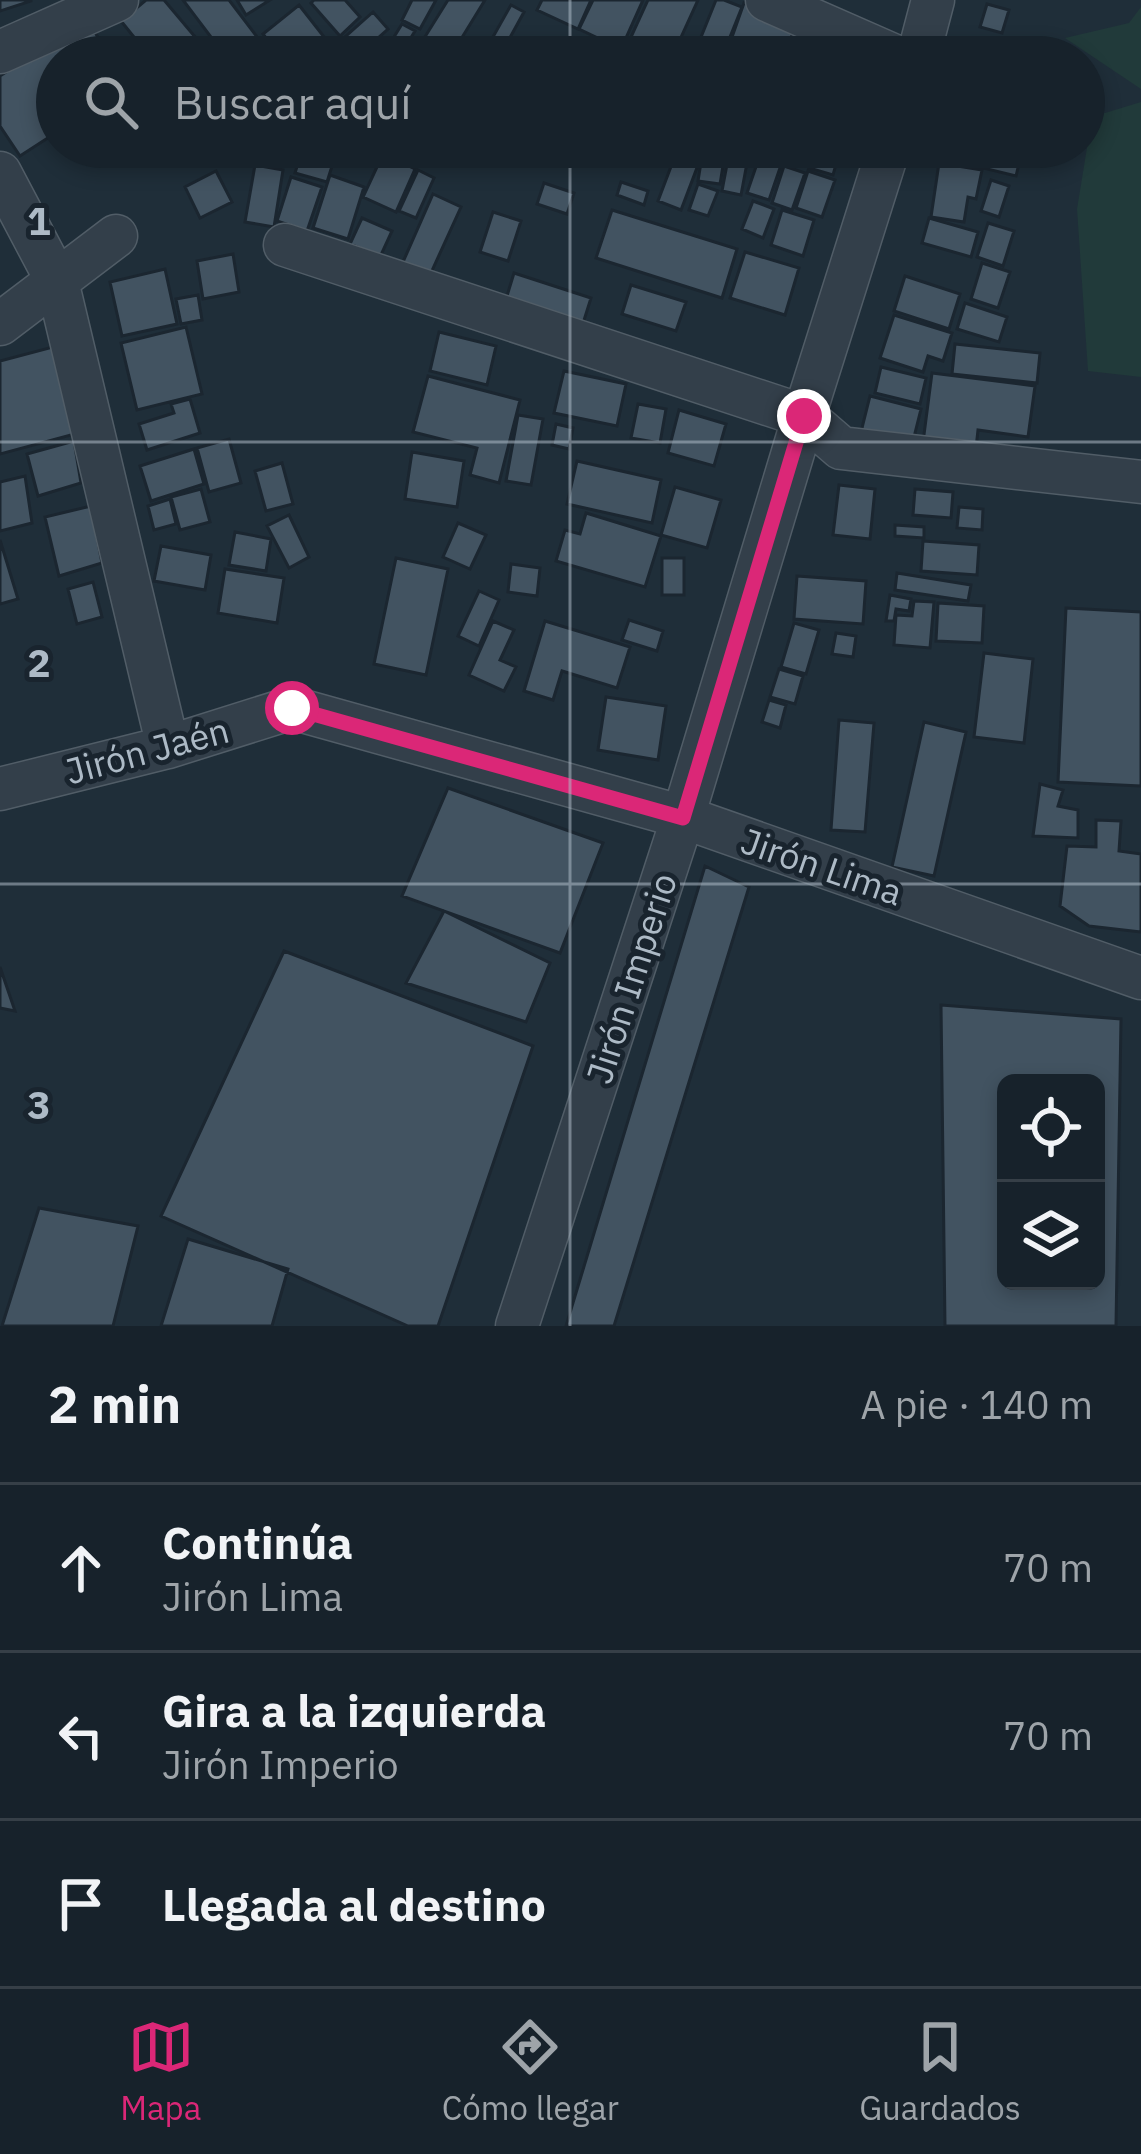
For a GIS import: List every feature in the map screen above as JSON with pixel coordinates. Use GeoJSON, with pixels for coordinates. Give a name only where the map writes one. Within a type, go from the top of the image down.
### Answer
{"type":"FeatureCollection","features":[{"type":"Feature","properties":{"kind":"street"},"geometry":{"type":"LineString","coordinates":[[0,52],[117,0]]}},
{"type":"Feature","properties":{"kind":"street"},"geometry":{"type":"LineString","coordinates":[[767,0],[850,36]]}},
{"type":"Feature","properties":{"kind":"street"},"geometry":{"type":"LineString","coordinates":[[924,36],[933,0]]}},
{"type":"Feature","properties":{"kind":"street","name":"Jirón Imperio"},"geometry":{"type":"LineString","coordinates":[[517,1326],[683,818],[882,168]]}},
{"type":"Feature","properties":{"kind":"street"},"geometry":{"type":"LineString","coordinates":[[0,172],[57,281],[168,747]]}},
{"type":"Feature","properties":{"kind":"street"},"geometry":{"type":"LineString","coordinates":[[0,324],[116,236]]}},
{"type":"Feature","properties":{"kind":"street"},"geometry":{"type":"LineString","coordinates":[[285,245],[804,416],[841,448],[1141,482]]}},
{"type":"Feature","properties":{"kind":"street","name":"Jirón Jaén"},"geometry":{"type":"LineString","coordinates":[[0,789],[168,747],[292,708]]}},
{"type":"Feature","properties":{"kind":"street","name":"Jirón Lima"},"geometry":{"type":"LineString","coordinates":[[292,708],[683,818],[1141,978]]}},
{"type":"Feature","properties":{"kind":"green space"},"geometry":{"type":"Polygon","coordinates":[[[1141,7],[1141,89],[1105,65],[1105,36],[1074,36],[1129,23],[1141,7]]]}},
{"type":"Feature","properties":{"kind":"green space"},"geometry":{"type":"Polygon","coordinates":[[[1141,102],[1141,377],[1088,371],[1077,209],[1084,168],[1105,168],[1105,113],[1141,102]]]}},
{"type":"Feature","properties":{"kind":"building"},"geometry":{"type":"Polygon","coordinates":[[[0,0],[31,0],[31,1],[0,11],[0,0]]]}},
{"type":"Feature","properties":{"kind":"building"},"geometry":{"type":"Polygon","coordinates":[[[146,0],[164,0],[194,36],[133,36],[121,21],[146,0]]]}},
{"type":"Feature","properties":{"kind":"building"},"geometry":{"type":"Polygon","coordinates":[[[183,0],[229,0],[256,36],[210,36],[183,0]]]}},
{"type":"Feature","properties":{"kind":"building"},"geometry":{"type":"Polygon","coordinates":[[[237,0],[270,0],[246,15],[237,0]]]}},
{"type":"Feature","properties":{"kind":"building"},"geometry":{"type":"Polygon","coordinates":[[[345,0],[360,17],[340,36],[311,3],[345,0]]]}},
{"type":"Feature","properties":{"kind":"building"},"geometry":{"type":"Polygon","coordinates":[[[412,0],[436,0],[420,29],[402,20],[412,0]]]}},
{"type":"Feature","properties":{"kind":"building"},"geometry":{"type":"Polygon","coordinates":[[[448,0],[485,0],[463,36],[426,36],[448,0]]]}},
{"type":"Feature","properties":{"kind":"building"},"geometry":{"type":"Polygon","coordinates":[[[542,0],[591,0],[578,29],[537,10],[542,0]]]}},
{"type":"Feature","properties":{"kind":"building"},"geometry":{"type":"Polygon","coordinates":[[[593,0],[643,0],[627,36],[594,36],[579,29],[593,0]]]}},
{"type":"Feature","properties":{"kind":"building"},"geometry":{"type":"Polygon","coordinates":[[[648,0],[698,0],[682,36],[632,36],[648,0]]]}},
{"type":"Feature","properties":{"kind":"building"},"geometry":{"type":"Polygon","coordinates":[[[716,0],[742,7],[730,36],[701,36],[716,0]]]}},
{"type":"Feature","properties":{"kind":"building"},"geometry":{"type":"Polygon","coordinates":[[[744,3],[797,22],[792,36],[732,36],[744,3]]]}},
{"type":"Feature","properties":{"kind":"building"},"geometry":{"type":"Polygon","coordinates":[[[987,4],[1009,10],[1002,33],[980,27],[987,4]]]}},
{"type":"Feature","properties":{"kind":"building"},"geometry":{"type":"Polygon","coordinates":[[[299,5],[323,36],[265,36],[299,5]]]}},
{"type":"Feature","properties":{"kind":"building"},"geometry":{"type":"Polygon","coordinates":[[[511,5],[524,12],[511,36],[494,36],[511,5]]]}},
{"type":"Feature","properties":{"kind":"building"},"geometry":{"type":"Polygon","coordinates":[[[373,12],[388,29],[380,36],[346,36],[373,12]]]}},
{"type":"Feature","properties":{"kind":"building"},"geometry":{"type":"Polygon","coordinates":[[[86,19],[97,36],[60,36],[86,19]]]}},
{"type":"Feature","properties":{"kind":"building"},"geometry":{"type":"Polygon","coordinates":[[[402,24],[415,31],[412,36],[395,36],[402,24]]]}},
{"type":"Feature","properties":{"kind":"building"},"geometry":{"type":"Polygon","coordinates":[[[36,52],[36,146],[20,156],[0,126],[0,76],[36,52]]]}},
{"type":"Feature","properties":{"kind":"building"},"geometry":{"type":"Polygon","coordinates":[[[254,168],[283,170],[274,227],[245,222],[254,168]]]}},
{"type":"Feature","properties":{"kind":"building"},"geometry":{"type":"Polygon","coordinates":[[[297,168],[331,168],[327,182],[295,173],[297,168]]]}},
{"type":"Feature","properties":{"kind":"building"},"geometry":{"type":"Polygon","coordinates":[[[376,168],[415,169],[396,212],[363,197],[376,168]]]}},
{"type":"Feature","properties":{"kind":"building"},"geometry":{"type":"Polygon","coordinates":[[[670,168],[697,168],[681,210],[658,201],[670,168]]]}},
{"type":"Feature","properties":{"kind":"building"},"geometry":{"type":"Polygon","coordinates":[[[700,168],[723,168],[720,184],[698,181],[700,168]]]}},
{"type":"Feature","properties":{"kind":"building"},"geometry":{"type":"Polygon","coordinates":[[[726,168],[746,168],[741,195],[722,191],[726,168]]]}},
{"type":"Feature","properties":{"kind":"building"},"geometry":{"type":"Polygon","coordinates":[[[756,168],[780,168],[769,200],[747,193],[756,168]]]}},
{"type":"Feature","properties":{"kind":"building"},"geometry":{"type":"Polygon","coordinates":[[[783,168],[805,173],[792,210],[772,203],[783,168]]]}},
{"type":"Feature","properties":{"kind":"building"},"geometry":{"type":"Polygon","coordinates":[[[809,168],[835,168],[833,175],[809,168]]]}},
{"type":"Feature","properties":{"kind":"building"},"geometry":{"type":"Polygon","coordinates":[[[938,168],[982,170],[976,199],[968,197],[964,222],[931,217],[938,168]]]}},
{"type":"Feature","properties":{"kind":"building"},"geometry":{"type":"Polygon","coordinates":[[[983,168],[1018,168],[1016,176],[983,168]]]}},
{"type":"Feature","properties":{"kind":"building"},"geometry":{"type":"Polygon","coordinates":[[[418,170],[434,178],[416,218],[399,211],[418,170]]]}},
{"type":"Feature","properties":{"kind":"building"},"geometry":{"type":"Polygon","coordinates":[[[216,171],[232,202],[200,218],[185,187],[216,171]]]}},
{"type":"Feature","properties":{"kind":"building"},"geometry":{"type":"Polygon","coordinates":[[[808,171],[835,180],[822,217],[796,208],[808,171]]]}},
{"type":"Feature","properties":{"kind":"building"},"geometry":{"type":"Polygon","coordinates":[[[330,175],[364,187],[348,239],[313,228],[330,175]]]}},
{"type":"Feature","properties":{"kind":"building"},"geometry":{"type":"Polygon","coordinates":[[[291,177],[322,187],[307,231],[277,221],[291,177]]]}},
{"type":"Feature","properties":{"kind":"building"},"geometry":{"type":"Polygon","coordinates":[[[991,180],[1009,186],[999,217],[981,211],[991,180]]]}},
{"type":"Feature","properties":{"kind":"building"},"geometry":{"type":"Polygon","coordinates":[[[621,182],[648,191],[644,205],[617,195],[621,182]]]}},
{"type":"Feature","properties":{"kind":"building"},"geometry":{"type":"Polygon","coordinates":[[[544,183],[574,193],[567,214],[537,204],[544,183]]]}},
{"type":"Feature","properties":{"kind":"building"},"geometry":{"type":"Polygon","coordinates":[[[698,184],[718,191],[708,216],[689,210],[698,184]]]}},
{"type":"Feature","properties":{"kind":"building"},"geometry":{"type":"Polygon","coordinates":[[[433,194],[461,207],[430,275],[403,262],[433,194]]]}},
{"type":"Feature","properties":{"kind":"building"},"geometry":{"type":"Polygon","coordinates":[[[753,201],[774,209],[763,238],[742,229],[753,201]]]}},
{"type":"Feature","properties":{"kind":"building"},"geometry":{"type":"Polygon","coordinates":[[[612,210],[737,249],[722,298],[596,258],[612,210]]]}},
{"type":"Feature","properties":{"kind":"building"},"geometry":{"type":"Polygon","coordinates":[[[782,210],[814,220],[803,256],[771,245],[782,210]]]}},
{"type":"Feature","properties":{"kind":"building"},"geometry":{"type":"Polygon","coordinates":[[[493,212],[521,221],[508,261],[480,252],[493,212]]]}},
{"type":"Feature","properties":{"kind":"building"},"geometry":{"type":"Polygon","coordinates":[[[362,218],[392,231],[380,257],[350,244],[362,218]]]}},
{"type":"Feature","properties":{"kind":"building"},"geometry":{"type":"Polygon","coordinates":[[[929,218],[978,232],[971,257],[922,243],[929,218]]]}},
{"type":"Feature","properties":{"kind":"building"},"geometry":{"type":"Polygon","coordinates":[[[988,223],[1014,231],[1003,266],[977,257],[988,223]]]}},
{"type":"Feature","properties":{"kind":"building"},"geometry":{"type":"Polygon","coordinates":[[[745,252],[799,268],[785,315],[730,298],[745,252]]]}},
{"type":"Feature","properties":{"kind":"building"},"geometry":{"type":"Polygon","coordinates":[[[233,254],[239,292],[203,299],[197,261],[233,254]]]}},
{"type":"Feature","properties":{"kind":"building"},"geometry":{"type":"Polygon","coordinates":[[[982,263],[1010,272],[998,308],[971,299],[982,263]]]}},
{"type":"Feature","properties":{"kind":"building"},"geometry":{"type":"Polygon","coordinates":[[[165,269],[177,324],[122,336],[110,282],[165,269]]]}},
{"type":"Feature","properties":{"kind":"building"},"geometry":{"type":"Polygon","coordinates":[[[514,273],[591,298],[580,333],[503,309],[514,273]]]}},
{"type":"Feature","properties":{"kind":"building"},"geometry":{"type":"Polygon","coordinates":[[[905,276],[960,294],[949,329],[894,311],[905,276]]]}},
{"type":"Feature","properties":{"kind":"building"},"geometry":{"type":"Polygon","coordinates":[[[631,285],[686,302],[676,331],[622,314],[631,285]]]}},
{"type":"Feature","properties":{"kind":"building"},"geometry":{"type":"Polygon","coordinates":[[[198,295],[202,320],[181,324],[176,299],[198,295]]]}},
{"type":"Feature","properties":{"kind":"building"},"geometry":{"type":"Polygon","coordinates":[[[965,303],[1007,317],[999,342],[957,329],[965,303]]]}},
{"type":"Feature","properties":{"kind":"building"},"geometry":{"type":"Polygon","coordinates":[[[894,315],[952,333],[943,361],[928,356],[923,372],[880,358],[894,315]]]}},
{"type":"Feature","properties":{"kind":"building"},"geometry":{"type":"Polygon","coordinates":[[[186,327],[202,394],[137,410],[121,343],[186,327]]]}},
{"type":"Feature","properties":{"kind":"building"},"geometry":{"type":"Polygon","coordinates":[[[439,332],[496,346],[487,385],[430,371],[439,332]]]}},
{"type":"Feature","properties":{"kind":"building"},"geometry":{"type":"Polygon","coordinates":[[[64,344],[86,431],[0,454],[0,361],[64,344]]]}},
{"type":"Feature","properties":{"kind":"building"},"geometry":{"type":"Polygon","coordinates":[[[955,344],[1040,353],[1037,383],[952,374],[955,344]]]}},
{"type":"Feature","properties":{"kind":"building"},"geometry":{"type":"Polygon","coordinates":[[[881,367],[926,378],[920,404],[875,393],[881,367]]]}},
{"type":"Feature","properties":{"kind":"building"},"geometry":{"type":"Polygon","coordinates":[[[564,371],[626,384],[617,426],[554,413],[564,371]]]}},
{"type":"Feature","properties":{"kind":"building"},"geometry":{"type":"Polygon","coordinates":[[[932,373],[1035,386],[1028,437],[978,430],[975,457],[922,450],[932,373]]]}},
{"type":"Feature","properties":{"kind":"building"},"geometry":{"type":"Polygon","coordinates":[[[428,376],[520,400],[499,483],[470,475],[477,448],[413,432],[428,376]]]}},
{"type":"Feature","properties":{"kind":"building"},"geometry":{"type":"Polygon","coordinates":[[[870,396],[921,409],[911,449],[860,436],[870,396]]]}},
{"type":"Feature","properties":{"kind":"building"},"geometry":{"type":"Polygon","coordinates":[[[190,399],[200,433],[147,450],[139,424],[174,413],[171,404],[190,399]]]}},
{"type":"Feature","properties":{"kind":"building"},"geometry":{"type":"Polygon","coordinates":[[[638,404],[666,409],[660,443],[631,438],[638,404]]]}},
{"type":"Feature","properties":{"kind":"building"},"geometry":{"type":"Polygon","coordinates":[[[679,410],[726,424],[714,466],[668,453],[679,410]]]}},
{"type":"Feature","properties":{"kind":"building"},"geometry":{"type":"Polygon","coordinates":[[[518,415],[543,419],[531,485],[506,481],[518,415]]]}},
{"type":"Feature","properties":{"kind":"building"},"geometry":{"type":"Polygon","coordinates":[[[556,424],[573,428],[569,449],[552,445],[556,424]]]}},
{"type":"Feature","properties":{"kind":"building"},"geometry":{"type":"Polygon","coordinates":[[[229,439],[241,483],[209,492],[197,448],[229,439]]]}},
{"type":"Feature","properties":{"kind":"building"},"geometry":{"type":"Polygon","coordinates":[[[74,441],[81,483],[38,496],[27,454],[74,441]]]}},
{"type":"Feature","properties":{"kind":"building"},"geometry":{"type":"Polygon","coordinates":[[[194,449],[204,484],[151,501],[140,466],[194,449]]]}},
{"type":"Feature","properties":{"kind":"building"},"geometry":{"type":"Polygon","coordinates":[[[412,452],[464,461],[457,507],[405,499],[412,452]]]}},
{"type":"Feature","properties":{"kind":"building"},"geometry":{"type":"Polygon","coordinates":[[[577,461],[661,480],[652,523],[567,504],[577,461]]]}},
{"type":"Feature","properties":{"kind":"building"},"geometry":{"type":"Polygon","coordinates":[[[282,463],[293,504],[266,511],[255,471],[282,463]]]}},
{"type":"Feature","properties":{"kind":"building"},"geometry":{"type":"Polygon","coordinates":[[[25,476],[32,523],[0,531],[0,482],[25,476]]]}},
{"type":"Feature","properties":{"kind":"building"},"geometry":{"type":"Polygon","coordinates":[[[839,485],[875,489],[870,539],[833,535],[839,485]]]}},
{"type":"Feature","properties":{"kind":"building"},"geometry":{"type":"Polygon","coordinates":[[[675,487],[721,500],[707,548],[661,535],[675,487]]]}},
{"type":"Feature","properties":{"kind":"building"},"geometry":{"type":"Polygon","coordinates":[[[201,489],[210,522],[180,530],[171,497],[201,489]]]}},
{"type":"Feature","properties":{"kind":"building"},"geometry":{"type":"Polygon","coordinates":[[[915,489],[953,492],[951,518],[913,515],[915,489]]]}},
{"type":"Feature","properties":{"kind":"building"},"geometry":{"type":"Polygon","coordinates":[[[170,499],[176,524],[154,530],[148,506],[170,499]]]}},
{"type":"Feature","properties":{"kind":"building"},"geometry":{"type":"Polygon","coordinates":[[[91,506],[102,563],[59,576],[45,517],[91,506]]]}},
{"type":"Feature","properties":{"kind":"building"},"geometry":{"type":"Polygon","coordinates":[[[959,507],[983,509],[982,530],[957,528],[959,507]]]}},
{"type":"Feature","properties":{"kind":"building"},"geometry":{"type":"Polygon","coordinates":[[[586,513],[661,536],[645,587],[556,561],[565,530],[580,534],[586,513]]]}},
{"type":"Feature","properties":{"kind":"building"},"geometry":{"type":"Polygon","coordinates":[[[289,515],[309,557],[289,568],[267,526],[289,515]]]}},
{"type":"Feature","properties":{"kind":"building"},"geometry":{"type":"Polygon","coordinates":[[[458,523],[486,535],[470,569],[443,557],[458,523]]]}},
{"type":"Feature","properties":{"kind":"building"},"geometry":{"type":"Polygon","coordinates":[[[895,525],[924,527],[924,538],[895,536],[895,525]]]}},
{"type":"Feature","properties":{"kind":"building"},"geometry":{"type":"Polygon","coordinates":[[[235,532],[271,539],[266,571],[229,565],[235,532]]]}},
{"type":"Feature","properties":{"kind":"building"},"geometry":{"type":"Polygon","coordinates":[[[0,540],[18,599],[0,604],[0,540]]]}},
{"type":"Feature","properties":{"kind":"building"},"geometry":{"type":"Polygon","coordinates":[[[923,541],[979,545],[977,575],[921,571],[923,541]]]}},
{"type":"Feature","properties":{"kind":"building"},"geometry":{"type":"Polygon","coordinates":[[[161,546],[211,555],[205,590],[154,581],[161,546]]]}},
{"type":"Feature","properties":{"kind":"building"},"geometry":{"type":"Polygon","coordinates":[[[396,558],[448,569],[426,675],[374,664],[396,558]]]}},
{"type":"Feature","properties":{"kind":"building"},"geometry":{"type":"Polygon","coordinates":[[[662,558],[684,558],[684,595],[662,595],[662,558]]]}},
{"type":"Feature","properties":{"kind":"building"},"geometry":{"type":"Polygon","coordinates":[[[511,564],[540,568],[537,596],[508,592],[511,564]]]}},
{"type":"Feature","properties":{"kind":"building"},"geometry":{"type":"Polygon","coordinates":[[[225,569],[284,578],[277,623],[218,613],[225,569]]]}},
{"type":"Feature","properties":{"kind":"building"},"geometry":{"type":"Polygon","coordinates":[[[897,573],[971,585],[968,601],[895,590],[897,573]]]}},
{"type":"Feature","properties":{"kind":"building"},"geometry":{"type":"Polygon","coordinates":[[[797,576],[866,581],[863,624],[794,619],[797,576]]]}},
{"type":"Feature","properties":{"kind":"building"},"geometry":{"type":"Polygon","coordinates":[[[93,582],[102,617],[77,624],[68,589],[93,582]]]}},
{"type":"Feature","properties":{"kind":"building"},"geometry":{"type":"Polygon","coordinates":[[[479,591],[499,600],[479,646],[458,636],[479,591]]]}},
{"type":"Feature","properties":{"kind":"building"},"geometry":{"type":"Polygon","coordinates":[[[890,595],[911,599],[909,611],[896,609],[894,621],[886,621],[890,595]]]}},
{"type":"Feature","properties":{"kind":"building"},"geometry":{"type":"Polygon","coordinates":[[[914,601],[934,602],[930,648],[894,645],[896,615],[912,616],[914,601]]]}},
{"type":"Feature","properties":{"kind":"building"},"geometry":{"type":"Polygon","coordinates":[[[938,603],[984,606],[982,643],[936,641],[938,603]]]}},
{"type":"Feature","properties":{"kind":"building"},"geometry":{"type":"Polygon","coordinates":[[[1066,608],[1141,612],[1141,786],[1058,782],[1066,608]]]}},
{"type":"Feature","properties":{"kind":"building"},"geometry":{"type":"Polygon","coordinates":[[[629,620],[663,631],[657,651],[622,640],[629,620]]]}},
{"type":"Feature","properties":{"kind":"building"},"geometry":{"type":"Polygon","coordinates":[[[493,621],[514,630],[500,660],[516,667],[504,691],[469,675],[493,621]]]}},
{"type":"Feature","properties":{"kind":"building"},"geometry":{"type":"Polygon","coordinates":[[[545,621],[630,647],[617,688],[562,671],[553,700],[524,691],[545,621]]]}},
{"type":"Feature","properties":{"kind":"building"},"geometry":{"type":"Polygon","coordinates":[[[794,623],[819,630],[806,674],[781,667],[794,623]]]}},
{"type":"Feature","properties":{"kind":"building"},"geometry":{"type":"Polygon","coordinates":[[[836,633],[856,636],[853,657],[832,654],[836,633]]]}},
{"type":"Feature","properties":{"kind":"building"},"geometry":{"type":"Polygon","coordinates":[[[984,653],[1033,659],[1024,743],[974,737],[984,653]]]}},
{"type":"Feature","properties":{"kind":"building"},"geometry":{"type":"Polygon","coordinates":[[[779,669],[803,676],[795,704],[770,697],[779,669]]]}},
{"type":"Feature","properties":{"kind":"building"},"geometry":{"type":"Polygon","coordinates":[[[606,697],[666,706],[658,760],[598,750],[606,697]]]}},
{"type":"Feature","properties":{"kind":"building"},"geometry":{"type":"Polygon","coordinates":[[[769,700],[786,705],[780,728],[762,722],[769,700]]]}},
{"type":"Feature","properties":{"kind":"building"},"geometry":{"type":"Polygon","coordinates":[[[839,720],[874,723],[865,832],[831,830],[839,720]]]}},
{"type":"Feature","properties":{"kind":"building"},"geometry":{"type":"Polygon","coordinates":[[[924,722],[966,732],[934,876],[892,867],[924,722]]]}},
{"type":"Feature","properties":{"kind":"building"},"geometry":{"type":"Polygon","coordinates":[[[1040,784],[1063,790],[1058,806],[1078,810],[1078,838],[1033,836],[1040,784]]]}},
{"type":"Feature","properties":{"kind":"building"},"geometry":{"type":"Polygon","coordinates":[[[448,788],[603,843],[560,953],[402,896],[448,788]]]}},
{"type":"Feature","properties":{"kind":"building"},"geometry":{"type":"Polygon","coordinates":[[[1096,820],[1121,821],[1119,851],[1141,854],[1141,932],[1089,926],[1060,906],[1067,846],[1096,847],[1096,820]]]}},
{"type":"Feature","properties":{"kind":"building"},"geometry":{"type":"Polygon","coordinates":[[[705,866],[749,887],[614,1326],[566,1326],[705,866]]]}},
{"type":"Feature","properties":{"kind":"building"},"geometry":{"type":"Polygon","coordinates":[[[444,911],[550,963],[526,1022],[406,983],[444,911]]]}},
{"type":"Feature","properties":{"kind":"building"},"geometry":{"type":"Polygon","coordinates":[[[284,951],[533,1046],[438,1326],[408,1326],[161,1216],[284,951]]]}},
{"type":"Feature","properties":{"kind":"building"},"geometry":{"type":"Polygon","coordinates":[[[0,967],[15,1011],[0,1008],[0,967]]]}},
{"type":"Feature","properties":{"kind":"building"},"geometry":{"type":"Polygon","coordinates":[[[941,1005],[1121,1019],[1116,1326],[945,1326],[941,1005]]]}},
{"type":"Feature","properties":{"kind":"building"},"geometry":{"type":"Polygon","coordinates":[[[39,1208],[138,1226],[113,1326],[2,1326],[39,1208]]]}},
{"type":"Feature","properties":{"kind":"building"},"geometry":{"type":"Polygon","coordinates":[[[188,1239],[288,1269],[272,1326],[161,1326],[188,1239]]]}},
{"type":"Feature","properties":{"kind":"route"},"geometry":{"type":"LineString","coordinates":[[292,708],[683,818],[804,416]]}}]}
